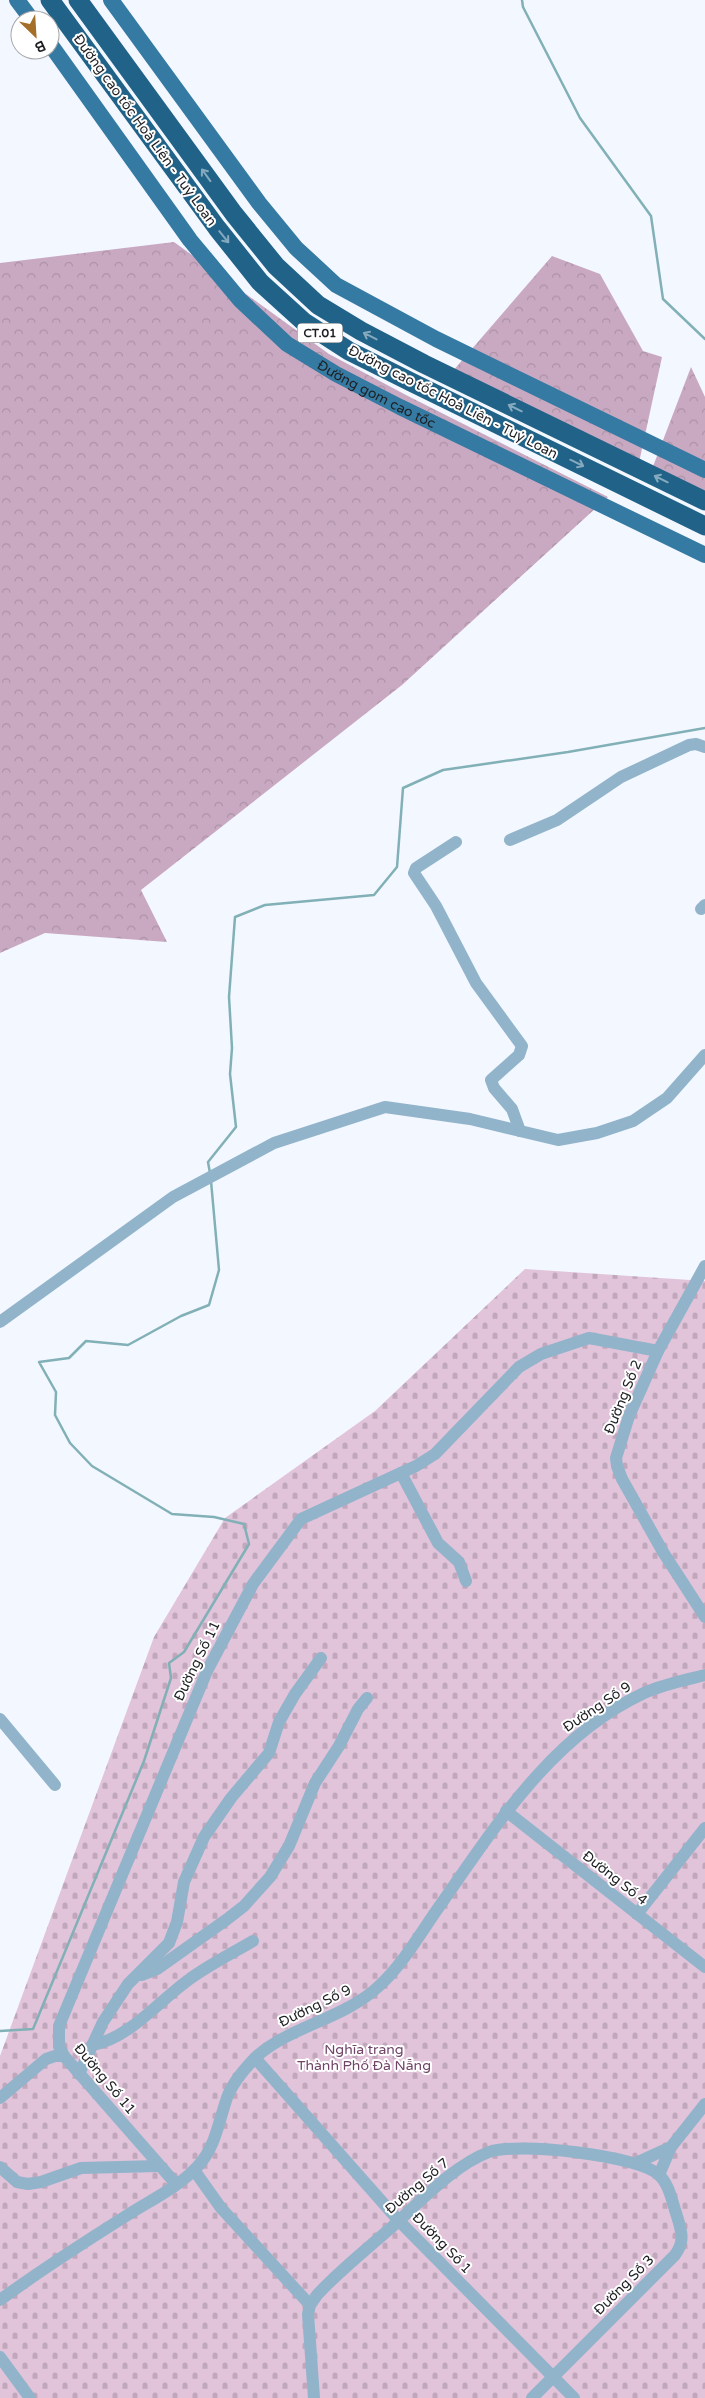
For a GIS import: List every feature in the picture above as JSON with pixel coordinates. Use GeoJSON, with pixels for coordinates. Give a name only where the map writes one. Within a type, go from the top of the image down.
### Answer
{"type":"FeatureCollection","features":[{"type":"Feature","properties":{"kind":"highway","name":"Đường cao tốc Hoà Liên - Tuý Loan"},"geometry":{"type":"LineString","coordinates":[[50,0],[217,228],[260,282],[304,322],[349,351],[413,384],[705,526]]}},
{"type":"Feature","properties":{"kind":"highway","name":"Đường cao tốc Hoà Liên - Tuý Loan"},"geometry":{"type":"LineString","coordinates":[[78,0],[234,214],[276,266],[318,305],[360,332],[705,501]]}},
{"type":"Feature","properties":{"kind":"main road"},"geometry":{"type":"LineString","coordinates":[[111,0],[259,203],[296,248],[336,285],[436,339],[705,470]]}},
{"type":"Feature","properties":{"kind":"main road","name":"Đường gom cao tốc"},"geometry":{"type":"LineString","coordinates":[[60,58],[190,240],[240,300],[287,344],[336,374],[384,399],[705,554]]}},
{"type":"Feature","properties":{"kind":"street"},"geometry":{"type":"LineString","coordinates":[[510,840],[557,820],[634,770],[689,745],[705,746]]}},
{"type":"Feature","properties":{"kind":"street"},"geometry":{"type":"LineString","coordinates":[[456,842],[416,868],[414,873],[436,906],[476,984],[522,1046],[520,1056],[494,1075],[491,1080],[494,1088],[512,1109],[520,1131]]}},
{"type":"Feature","properties":{"kind":"street"},"geometry":{"type":"LineString","coordinates":[[0,1322],[162,1204],[274,1143],[385,1107],[470,1119],[558,1140],[597,1133],[633,1121],[667,1098],[705,1055]]}},
{"type":"Feature","properties":{"kind":"street","name":"Đường Số 2"},"geometry":{"type":"LineString","coordinates":[[705,1266],[658,1351],[629,1416],[618,1451],[617,1466],[663,1552],[705,1618]]}},
{"type":"Feature","properties":{"kind":"street","name":"Đường Số 11"},"geometry":{"type":"LineString","coordinates":[[176,2184],[158,2166],[64,2056],[59,2046],[58,2026],[199,1687],[253,1584],[302,1519],[401,1473],[435,1454],[519,1367],[541,1354],[589,1338],[658,1351]]}},
{"type":"Feature","properties":{"kind":"street"},"geometry":{"type":"LineString","coordinates":[[401,1473],[438,1543],[459,1562],[466,1581]]}},
{"type":"Feature","properties":{"kind":"street"},"geometry":{"type":"LineString","coordinates":[[79,2074],[106,2016],[128,1984],[169,1943],[177,1922],[184,1882],[204,1837],[231,1798],[269,1753],[279,1722],[295,1694],[321,1658]]}},
{"type":"Feature","properties":{"kind":"street","name":"Đường Số 9"},"geometry":{"type":"LineString","coordinates":[[0,2300],[50,2263],[176,2184],[194,2170],[211,2147],[229,2092],[255,2058],[279,2041],[345,2010],[378,1987],[393,1972],[506,1811],[554,1757],[592,1725],[644,1694],[662,1686],[705,1675]]}},
{"type":"Feature","properties":{"kind":"street"},"geometry":{"type":"LineString","coordinates":[[134,1978],[157,1969],[226,1920],[244,1906],[270,1877],[289,1846],[315,1783],[339,1746],[358,1709],[367,1698]]}},
{"type":"Feature","properties":{"kind":"street"},"geometry":{"type":"LineString","coordinates":[[0,1719],[56,1784]]}},
{"type":"Feature","properties":{"kind":"street","name":"Đường Số 4"},"geometry":{"type":"LineString","coordinates":[[506,1811],[705,1968]]}},
{"type":"Feature","properties":{"kind":"street"},"geometry":{"type":"LineString","coordinates":[[637,1914],[705,1828]]}},
{"type":"Feature","properties":{"kind":"street"},"geometry":{"type":"LineString","coordinates":[[92,2046],[108,2043],[126,2032],[188,1980],[252,1941]]}},
{"type":"Feature","properties":{"kind":"street"},"geometry":{"type":"LineString","coordinates":[[0,2098],[46,2059],[64,2056]]}},
{"type":"Feature","properties":{"kind":"street","name":"Đường Số 1"},"geometry":{"type":"LineString","coordinates":[[255,2058],[399,2221],[574,2398]]}},
{"type":"Feature","properties":{"kind":"street"},"geometry":{"type":"LineString","coordinates":[[659,2175],[671,2147],[705,2104]]}},
{"type":"Feature","properties":{"kind":"street"},"geometry":{"type":"LineString","coordinates":[[636,2163],[671,2147]]}},
{"type":"Feature","properties":{"kind":"street","name":"Đường Số 7"},"geometry":{"type":"LineString","coordinates":[[310,2305],[325,2286],[458,2170],[490,2152],[518,2148],[610,2157],[636,2163],[659,2175]]}},
{"type":"Feature","properties":{"kind":"street"},"geometry":{"type":"LineString","coordinates":[[0,2167],[17,2182],[28,2184],[41,2182],[81,2168],[158,2166]]}},
{"type":"Feature","properties":{"kind":"street"},"geometry":{"type":"LineString","coordinates":[[194,2170],[221,2208],[310,2305],[308,2323],[314,2398]]}},
{"type":"Feature","properties":{"kind":"street","name":"Đường Số 3"},"geometry":{"type":"LineString","coordinates":[[532,2398],[675,2255],[681,2245],[682,2233],[669,2191],[659,2175]]}},
{"type":"Feature","properties":{"kind":"street"},"geometry":{"type":"LineString","coordinates":[[0,2357],[30,2398]]}},
{"type":"Feature","properties":{"kind":"green space"},"geometry":{"type":"Polygon","coordinates":[[[174,242],[329,354],[608,497],[402,685],[141,890],[167,942],[45,933],[0,953],[0,263],[174,242]]]}},
{"type":"Feature","properties":{"kind":"green space"},"geometry":{"type":"Polygon","coordinates":[[[552,256],[600,274],[643,351],[662,357],[638,467],[452,372],[552,256]]]}},
{"type":"Feature","properties":{"kind":"green space"},"geometry":{"type":"Polygon","coordinates":[[[691,367],[705,397],[705,492],[652,469],[691,367]]]}},
{"type":"Feature","properties":{"kind":"green space","name":"Nghĩa trang Thành Phố Đà Nẵng"},"geometry":{"type":"Polygon","coordinates":[[[525,1269],[705,1281],[705,2398],[0,2398],[0,2056],[154,1637],[225,1518],[375,1411],[525,1269]]]}},
{"type":"Feature","properties":{"kind":"waterway"},"geometry":{"type":"LineString","coordinates":[[522,0],[523,7],[580,118],[651,216],[663,299],[705,339]]}},
{"type":"Feature","properties":{"kind":"waterway"},"geometry":{"type":"LineString","coordinates":[[210,1173],[208,1162],[236,1127],[230,1074],[232,1048],[229,997],[235,917],[265,905],[374,895],[397,867],[403,788],[443,770],[568,752],[705,728]]}},
{"type":"Feature","properties":{"kind":"waterway"},"geometry":{"type":"LineString","coordinates":[[0,2031],[33,2029],[144,1761],[171,1678],[169,1663],[184,1652],[249,1544],[244,1524],[214,1517],[172,1514],[92,1466],[70,1443],[55,1415],[56,1392],[39,1362],[69,1358],[86,1341],[128,1345],[181,1316],[209,1305],[219,1270],[211,1181]]}}]}
